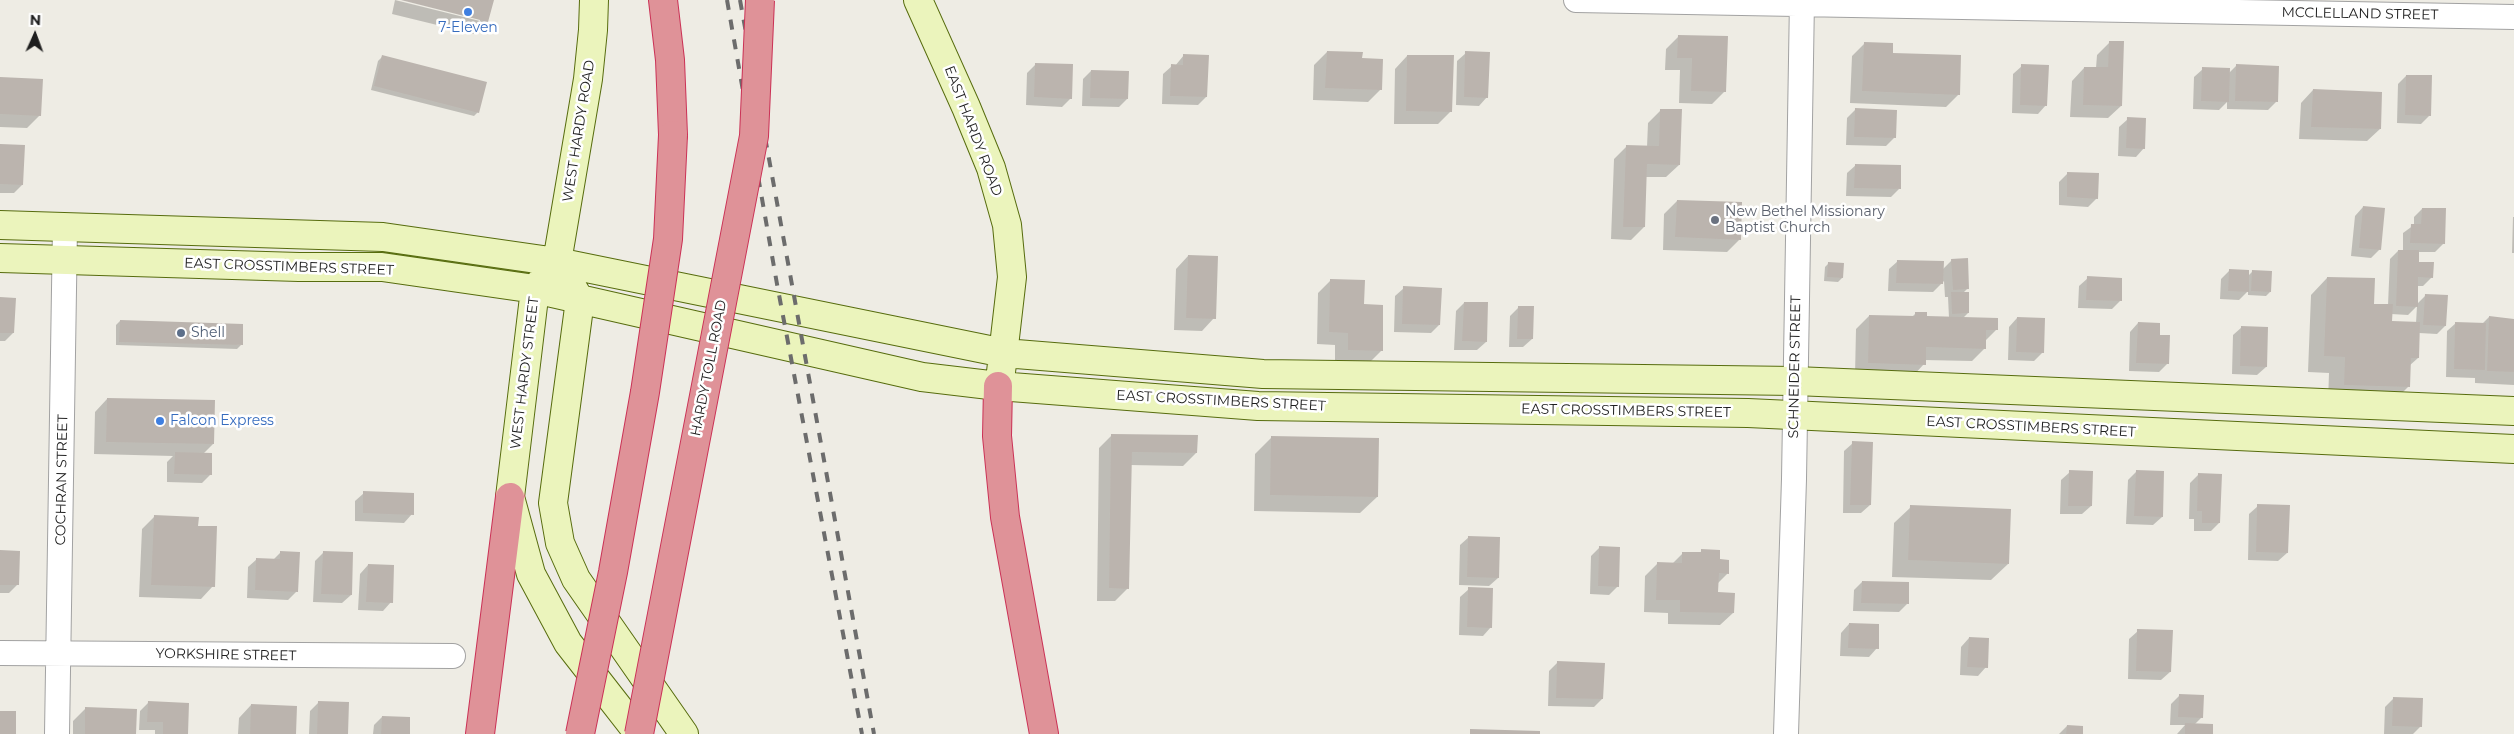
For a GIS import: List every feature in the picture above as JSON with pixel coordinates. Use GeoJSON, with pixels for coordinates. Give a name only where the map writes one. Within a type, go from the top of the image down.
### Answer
{"type":"FeatureCollection","features":[{"type":"Feature","properties":{"kind":"highway"},"geometry":{"type":"LineString","coordinates":[[580,734],[613,572],[645,392],[668,239],[673,135],[670,60],[663,0]]}},
{"type":"Feature","properties":{"kind":"highway","name":"HARDY TOLL ROAD"},"geometry":{"type":"LineString","coordinates":[[639,734],[754,136],[760,0]]}},
{"type":"Feature","properties":{"kind":"highway"},"geometry":{"type":"LineString","coordinates":[[998,386],[996,436],[1005,517],[1044,734]]}},
{"type":"Feature","properties":{"kind":"highway"},"geometry":{"type":"LineString","coordinates":[[480,734],[510,498]]}},
{"type":"Feature","properties":{"kind":"main road","name":"WEST HARDY ROAD"},"geometry":{"type":"LineString","coordinates":[[557,262],[588,79],[594,0]]}},
{"type":"Feature","properties":{"kind":"main road","name":"EAST HARDY ROAD"},"geometry":{"type":"LineString","coordinates":[[918,0],[991,168],[1007,225],[1012,277],[1004,353],[998,386]]}},
{"type":"Feature","properties":{"kind":"main road"},"geometry":{"type":"LineString","coordinates":[[0,225],[384,237],[557,262],[1004,353],[1263,374],[1795,381],[2514,411]]}},
{"type":"Feature","properties":{"kind":"main road"},"geometry":{"type":"LineString","coordinates":[[300,267],[304,234]]}},
{"type":"Feature","properties":{"kind":"main road","name":"EAST CROSSTIMBERS STREET"},"geometry":{"type":"LineString","coordinates":[[0,258],[300,267],[382,267],[535,289],[922,377],[998,386],[1258,406],[1794,416],[2514,449]]}},
{"type":"Feature","properties":{"kind":"main road"},"geometry":{"type":"LineString","coordinates":[[557,262],[580,300],[553,503],[560,543],[576,579],[684,734]]}},
{"type":"Feature","properties":{"kind":"main road","name":"WEST HARDY STREET"},"geometry":{"type":"LineString","coordinates":[[557,262],[535,289],[510,498],[531,574],[568,644],[639,734]]}},
{"type":"Feature","properties":{"kind":"main road"},"geometry":{"type":"LineString","coordinates":[[1258,406],[1263,374]]}},
{"type":"Feature","properties":{"kind":"main road"},"geometry":{"type":"LineString","coordinates":[[1440,377],[1442,408]]}},
{"type":"Feature","properties":{"kind":"main road"},"geometry":{"type":"LineString","coordinates":[[2036,427],[2039,391]]}},
{"type":"Feature","properties":{"kind":"main road"},"geometry":{"type":"LineString","coordinates":[[2416,446],[2419,407]]}},
{"type":"Feature","properties":{"kind":"street","name":"MCCLELLAND STREET"},"geometry":{"type":"LineString","coordinates":[[1576,0],[1802,1],[2514,17]]}},
{"type":"Feature","properties":{"kind":"street","name":"SCHNEIDER STREET"},"geometry":{"type":"LineString","coordinates":[[1786,734],[1802,1]]}},
{"type":"Feature","properties":{"kind":"street","name":"COCHRAN STREET"},"geometry":{"type":"LineString","coordinates":[[57,734],[65,226]]}},
{"type":"Feature","properties":{"kind":"street","name":"YORKSHIRE STREET"},"geometry":{"type":"LineString","coordinates":[[0,653],[453,656]]}},
{"type":"Feature","properties":{"kind":"building","name":"7-Eleven"},"geometry":{"type":"Polygon","coordinates":[[[401,0],[494,0],[488,22],[401,0]]]}},
{"type":"Feature","properties":{"kind":"building"},"geometry":{"type":"Polygon","coordinates":[[[1678,35],[1728,36],[1726,92],[1691,91],[1692,58],[1677,58],[1678,35]]]}},
{"type":"Feature","properties":{"kind":"building"},"geometry":{"type":"Polygon","coordinates":[[[2109,41],[2124,41],[2122,106],[2083,105],[2084,67],[2108,67],[2109,41]]]}},
{"type":"Feature","properties":{"kind":"building"},"geometry":{"type":"Polygon","coordinates":[[[1864,42],[1893,43],[1893,53],[1961,55],[1960,95],[1862,91],[1864,42]]]}},
{"type":"Feature","properties":{"kind":"building"},"geometry":{"type":"Polygon","coordinates":[[[1327,51],[1363,52],[1362,58],[1383,59],[1382,90],[1325,88],[1327,51]]]}},
{"type":"Feature","properties":{"kind":"building"},"geometry":{"type":"Polygon","coordinates":[[[1465,51],[1490,52],[1488,98],[1464,97],[1465,51]]]}},
{"type":"Feature","properties":{"kind":"building"},"geometry":{"type":"Polygon","coordinates":[[[1183,54],[1209,55],[1207,97],[1170,96],[1171,64],[1183,65],[1183,54]]]}},
{"type":"Feature","properties":{"kind":"building","name":"7-Eleven"},"geometry":{"type":"Polygon","coordinates":[[[382,55],[487,82],[479,113],[374,86],[382,55]]]}},
{"type":"Feature","properties":{"kind":"building"},"geometry":{"type":"Polygon","coordinates":[[[1407,55],[1454,55],[1452,112],[1406,111],[1407,55]]]}},
{"type":"Feature","properties":{"kind":"building"},"geometry":{"type":"Polygon","coordinates":[[[1035,63],[1073,64],[1072,99],[1034,97],[1035,63]]]}},
{"type":"Feature","properties":{"kind":"building"},"geometry":{"type":"Polygon","coordinates":[[[2021,64],[2049,65],[2047,106],[2020,105],[2021,64]]]}},
{"type":"Feature","properties":{"kind":"building"},"geometry":{"type":"Polygon","coordinates":[[[2236,64],[2279,66],[2278,102],[2235,101],[2236,64]]]}},
{"type":"Feature","properties":{"kind":"building"},"geometry":{"type":"Polygon","coordinates":[[[2202,67],[2230,68],[2229,102],[2201,101],[2202,67]]]}},
{"type":"Feature","properties":{"kind":"building"},"geometry":{"type":"Polygon","coordinates":[[[1091,70],[1129,71],[1128,99],[1090,98],[1091,70]]]}},
{"type":"Feature","properties":{"kind":"building"},"geometry":{"type":"Polygon","coordinates":[[[2406,75],[2432,75],[2431,116],[2405,115],[2406,75]]]}},
{"type":"Feature","properties":{"kind":"building"},"geometry":{"type":"Polygon","coordinates":[[[0,77],[43,79],[41,116],[0,114],[0,77]]]}},
{"type":"Feature","properties":{"kind":"building"},"geometry":{"type":"Polygon","coordinates":[[[2313,89],[2382,92],[2381,129],[2311,127],[2313,89]]]}},
{"type":"Feature","properties":{"kind":"building"},"geometry":{"type":"Polygon","coordinates":[[[1855,108],[1897,110],[1896,138],[1854,137],[1855,108]]]}},
{"type":"Feature","properties":{"kind":"building"},"geometry":{"type":"Polygon","coordinates":[[[1660,109],[1682,109],[1680,165],[1647,164],[1645,227],[1623,227],[1626,145],[1659,146],[1660,109]]]}},
{"type":"Feature","properties":{"kind":"building"},"geometry":{"type":"Polygon","coordinates":[[[2127,117],[2146,118],[2145,149],[2126,148],[2127,117]]]}},
{"type":"Feature","properties":{"kind":"building"},"geometry":{"type":"Polygon","coordinates":[[[0,144],[25,145],[23,185],[0,184],[0,144]]]}},
{"type":"Feature","properties":{"kind":"building"},"geometry":{"type":"Polygon","coordinates":[[[1855,164],[1901,165],[1901,189],[1854,188],[1855,164]]]}},
{"type":"Feature","properties":{"kind":"building"},"geometry":{"type":"Polygon","coordinates":[[[2067,172],[2099,173],[2098,199],[2067,197],[2067,172]]]}},
{"type":"Feature","properties":{"kind":"building"},"geometry":{"type":"Polygon","coordinates":[[[1677,200],[1742,202],[1741,240],[1675,237],[1677,200]]]}},
{"type":"Feature","properties":{"kind":"building"},"geometry":{"type":"Polygon","coordinates":[[[2363,206],[2385,208],[2381,250],[2359,248],[2363,206]]]}},
{"type":"Feature","properties":{"kind":"building"},"geometry":{"type":"Polygon","coordinates":[[[2422,208],[2446,208],[2445,244],[2410,243],[2411,224],[2421,224],[2422,208]]]}},
{"type":"Feature","properties":{"kind":"building"},"geometry":{"type":"Polygon","coordinates":[[[2398,250],[2419,250],[2419,262],[2434,262],[2433,278],[2418,277],[2418,307],[2396,306],[2398,250]]]}},
{"type":"Feature","properties":{"kind":"building"},"geometry":{"type":"Polygon","coordinates":[[[1188,255],[1218,256],[1216,319],[1186,318],[1188,255]]]}},
{"type":"Feature","properties":{"kind":"building"},"geometry":{"type":"Polygon","coordinates":[[[1968,258],[1969,289],[1953,290],[1951,259],[1968,258]]]}},
{"type":"Feature","properties":{"kind":"building"},"geometry":{"type":"Polygon","coordinates":[[[1897,260],[1944,261],[1943,284],[1896,283],[1897,260]]]}},
{"type":"Feature","properties":{"kind":"building"},"geometry":{"type":"Polygon","coordinates":[[[1828,262],[1844,263],[1843,278],[1827,277],[1828,262]]]}},
{"type":"Feature","properties":{"kind":"building"},"geometry":{"type":"Polygon","coordinates":[[[2229,269],[2249,270],[2249,292],[2228,291],[2229,269]]]}},
{"type":"Feature","properties":{"kind":"building"},"geometry":{"type":"Polygon","coordinates":[[[2252,270],[2272,271],[2271,292],[2251,291],[2252,270]]]}},
{"type":"Feature","properties":{"kind":"building"},"geometry":{"type":"Polygon","coordinates":[[[2087,276],[2122,278],[2122,301],[2086,300],[2087,276]]]}},
{"type":"Feature","properties":{"kind":"building"},"geometry":{"type":"Polygon","coordinates":[[[2327,277],[2375,278],[2374,304],[2393,304],[2392,321],[2420,322],[2419,358],[2411,358],[2410,387],[2344,385],[2345,357],[2324,356],[2327,277]]]}},
{"type":"Feature","properties":{"kind":"building"},"geometry":{"type":"Polygon","coordinates":[[[1330,279],[1365,280],[1364,304],[1383,305],[1383,351],[1348,350],[1348,333],[1329,332],[1330,279]]]}},
{"type":"Feature","properties":{"kind":"building"},"geometry":{"type":"Polygon","coordinates":[[[1403,286],[1442,288],[1440,325],[1402,324],[1403,286]]]}},
{"type":"Feature","properties":{"kind":"building"},"geometry":{"type":"Polygon","coordinates":[[[1951,292],[1969,292],[1969,313],[1952,314],[1951,292]]]}},
{"type":"Feature","properties":{"kind":"building"},"geometry":{"type":"Polygon","coordinates":[[[2425,294],[2448,295],[2446,326],[2423,325],[2425,294]]]}},
{"type":"Feature","properties":{"kind":"building"},"geometry":{"type":"Polygon","coordinates":[[[0,297],[16,298],[14,333],[0,333],[0,297]]]}},
{"type":"Feature","properties":{"kind":"building"},"geometry":{"type":"Polygon","coordinates":[[[1464,302],[1488,302],[1487,342],[1462,341],[1464,302]]]}},
{"type":"Feature","properties":{"kind":"building"},"geometry":{"type":"Polygon","coordinates":[[[1518,306],[1534,306],[1533,339],[1517,339],[1518,306]]]}},
{"type":"Feature","properties":{"kind":"building"},"geometry":{"type":"Polygon","coordinates":[[[1915,312],[1927,312],[1927,316],[1998,318],[1998,330],[1986,330],[1986,349],[1926,347],[1926,365],[1868,363],[1869,315],[1915,316],[1915,312]]]}},
{"type":"Feature","properties":{"kind":"building"},"geometry":{"type":"Polygon","coordinates":[[[2489,316],[2514,319],[2514,372],[2487,371],[2489,316]]]}},
{"type":"Feature","properties":{"kind":"building"},"geometry":{"type":"Polygon","coordinates":[[[2017,317],[2045,318],[2044,353],[2016,352],[2017,317]]]}},
{"type":"Feature","properties":{"kind":"building","name":"Shell"},"geometry":{"type":"Polygon","coordinates":[[[120,320],[243,324],[243,345],[119,342],[120,320]]]}},
{"type":"Feature","properties":{"kind":"building"},"geometry":{"type":"Polygon","coordinates":[[[2138,322],[2160,323],[2160,335],[2170,335],[2169,364],[2136,363],[2138,322]]]}},
{"type":"Feature","properties":{"kind":"building"},"geometry":{"type":"Polygon","coordinates":[[[2455,322],[2486,323],[2485,370],[2454,369],[2455,322]]]}},
{"type":"Feature","properties":{"kind":"building"},"geometry":{"type":"Polygon","coordinates":[[[2241,326],[2268,327],[2267,367],[2240,366],[2241,326]]]}},
{"type":"Feature","properties":{"kind":"building","name":"Falcon Express"},"geometry":{"type":"Polygon","coordinates":[[[107,398],[215,400],[214,444],[106,442],[107,398]]]}},
{"type":"Feature","properties":{"kind":"building"},"geometry":{"type":"Polygon","coordinates":[[[1111,434],[1198,435],[1197,453],[1132,452],[1129,589],[1109,588],[1111,434]]]}},
{"type":"Feature","properties":{"kind":"building"},"geometry":{"type":"Polygon","coordinates":[[[1271,436],[1379,438],[1378,497],[1270,495],[1271,436]]]}},
{"type":"Feature","properties":{"kind":"building"},"geometry":{"type":"Polygon","coordinates":[[[1852,441],[1873,442],[1871,505],[1850,505],[1852,441]]]}},
{"type":"Feature","properties":{"kind":"building"},"geometry":{"type":"Polygon","coordinates":[[[175,452],[212,453],[212,475],[174,474],[175,452]]]}},
{"type":"Feature","properties":{"kind":"building"},"geometry":{"type":"Polygon","coordinates":[[[2069,470],[2093,471],[2092,506],[2068,506],[2069,470]]]}},
{"type":"Feature","properties":{"kind":"building"},"geometry":{"type":"Polygon","coordinates":[[[2136,470],[2164,471],[2163,517],[2134,516],[2136,470]]]}},
{"type":"Feature","properties":{"kind":"building"},"geometry":{"type":"Polygon","coordinates":[[[2198,473],[2222,474],[2220,523],[2202,523],[2202,511],[2197,511],[2198,473]]]}},
{"type":"Feature","properties":{"kind":"building"},"geometry":{"type":"Polygon","coordinates":[[[363,491],[414,493],[414,515],[363,513],[363,491]]]}},
{"type":"Feature","properties":{"kind":"building"},"geometry":{"type":"Polygon","coordinates":[[[2257,504],[2290,505],[2288,553],[2256,552],[2257,504]]]}},
{"type":"Feature","properties":{"kind":"building"},"geometry":{"type":"Polygon","coordinates":[[[1910,505],[2011,509],[2009,564],[1908,560],[1910,505]]]}},
{"type":"Feature","properties":{"kind":"building"},"geometry":{"type":"Polygon","coordinates":[[[154,515],[199,517],[198,526],[217,526],[215,587],[151,585],[154,515]]]}},
{"type":"Feature","properties":{"kind":"building"},"geometry":{"type":"Polygon","coordinates":[[[1468,536],[1500,537],[1499,578],[1467,577],[1468,536]]]}},
{"type":"Feature","properties":{"kind":"building"},"geometry":{"type":"Polygon","coordinates":[[[1599,546],[1620,547],[1619,587],[1598,586],[1599,546]]]}},
{"type":"Feature","properties":{"kind":"building"},"geometry":{"type":"Polygon","coordinates":[[[1701,549],[1720,550],[1720,559],[1729,560],[1729,574],[1719,573],[1718,592],[1735,593],[1734,613],[1680,612],[1680,600],[1656,600],[1657,562],[1682,563],[1682,552],[1701,552],[1701,549]]]}},
{"type":"Feature","properties":{"kind":"building"},"geometry":{"type":"Polygon","coordinates":[[[0,550],[20,551],[19,585],[0,585],[0,550]]]}},
{"type":"Feature","properties":{"kind":"building"},"geometry":{"type":"Polygon","coordinates":[[[280,551],[300,552],[298,592],[255,590],[256,558],[280,559],[280,551]]]}},
{"type":"Feature","properties":{"kind":"building"},"geometry":{"type":"Polygon","coordinates":[[[323,551],[353,552],[352,595],[321,594],[323,551]]]}},
{"type":"Feature","properties":{"kind":"building"},"geometry":{"type":"Polygon","coordinates":[[[368,564],[394,565],[393,603],[366,602],[368,564]]]}},
{"type":"Feature","properties":{"kind":"building"},"geometry":{"type":"Polygon","coordinates":[[[1862,581],[1909,582],[1909,604],[1861,603],[1862,581]]]}},
{"type":"Feature","properties":{"kind":"building"},"geometry":{"type":"Polygon","coordinates":[[[1468,587],[1493,588],[1492,628],[1467,627],[1468,587]]]}},
{"type":"Feature","properties":{"kind":"building"},"geometry":{"type":"Polygon","coordinates":[[[1849,623],[1879,624],[1879,649],[1848,648],[1849,623]]]}},
{"type":"Feature","properties":{"kind":"building"},"geometry":{"type":"Polygon","coordinates":[[[2137,629],[2173,630],[2171,672],[2136,671],[2137,629]]]}},
{"type":"Feature","properties":{"kind":"building"},"geometry":{"type":"Polygon","coordinates":[[[1969,637],[1989,638],[1988,668],[1967,667],[1969,637]]]}},
{"type":"Feature","properties":{"kind":"building"},"geometry":{"type":"Polygon","coordinates":[[[1557,661],[1605,663],[1603,699],[1556,698],[1557,661]]]}},
{"type":"Feature","properties":{"kind":"building"},"geometry":{"type":"Polygon","coordinates":[[[2179,694],[2204,695],[2203,718],[2178,717],[2179,694]]]}},
{"type":"Feature","properties":{"kind":"building"},"geometry":{"type":"Polygon","coordinates":[[[2393,697],[2423,698],[2422,727],[2392,726],[2393,697]]]}},
{"type":"Feature","properties":{"kind":"building"},"geometry":{"type":"Polygon","coordinates":[[[148,701],[189,703],[188,734],[163,734],[163,722],[147,722],[148,701]]]}},
{"type":"Feature","properties":{"kind":"building"},"geometry":{"type":"Polygon","coordinates":[[[318,701],[349,702],[348,734],[317,734],[318,701]]]}},
{"type":"Feature","properties":{"kind":"building"},"geometry":{"type":"Polygon","coordinates":[[[251,704],[297,706],[296,734],[250,734],[251,704]]]}},
{"type":"Feature","properties":{"kind":"building"},"geometry":{"type":"Polygon","coordinates":[[[85,707],[137,709],[136,734],[85,734],[85,707]]]}},
{"type":"Feature","properties":{"kind":"building"},"geometry":{"type":"Polygon","coordinates":[[[0,711],[16,711],[16,734],[0,734],[0,711]]]}},
{"type":"Feature","properties":{"kind":"building"},"geometry":{"type":"Polygon","coordinates":[[[382,716],[410,717],[410,734],[381,734],[382,716]]]}},
{"type":"Feature","properties":{"kind":"building"},"geometry":{"type":"Polygon","coordinates":[[[2185,723],[2213,724],[2213,734],[2185,734],[2185,723]]]}},
{"type":"Feature","properties":{"kind":"building"},"geometry":{"type":"Polygon","coordinates":[[[2067,725],[2083,726],[2083,734],[2066,734],[2067,725]]]}},
{"type":"Feature","properties":{"kind":"building"},"geometry":{"type":"Polygon","coordinates":[[[1470,729],[1540,731],[1540,734],[1470,734],[1470,729]]]}},
{"type":"Feature","properties":{"kind":"railway"},"geometry":{"type":"LineString","coordinates":[[727,0],[777,284],[862,734]]}},
{"type":"Feature","properties":{"kind":"railway"},"geometry":{"type":"LineString","coordinates":[[740,0],[874,734]]}},
{"type":"Feature","properties":{"kind":"place","name":"7-Eleven"},"geometry":{"type":"Point","coordinates":[468,12]}},
{"type":"Feature","properties":{"kind":"place","name":"New Bethel Missionary Baptist Church"},"geometry":{"type":"Point","coordinates":[1715,220]}},
{"type":"Feature","properties":{"kind":"place","name":"Shell"},"geometry":{"type":"Point","coordinates":[181,333]}},
{"type":"Feature","properties":{"kind":"place","name":"Falcon Express"},"geometry":{"type":"Point","coordinates":[160,421]}}]}
